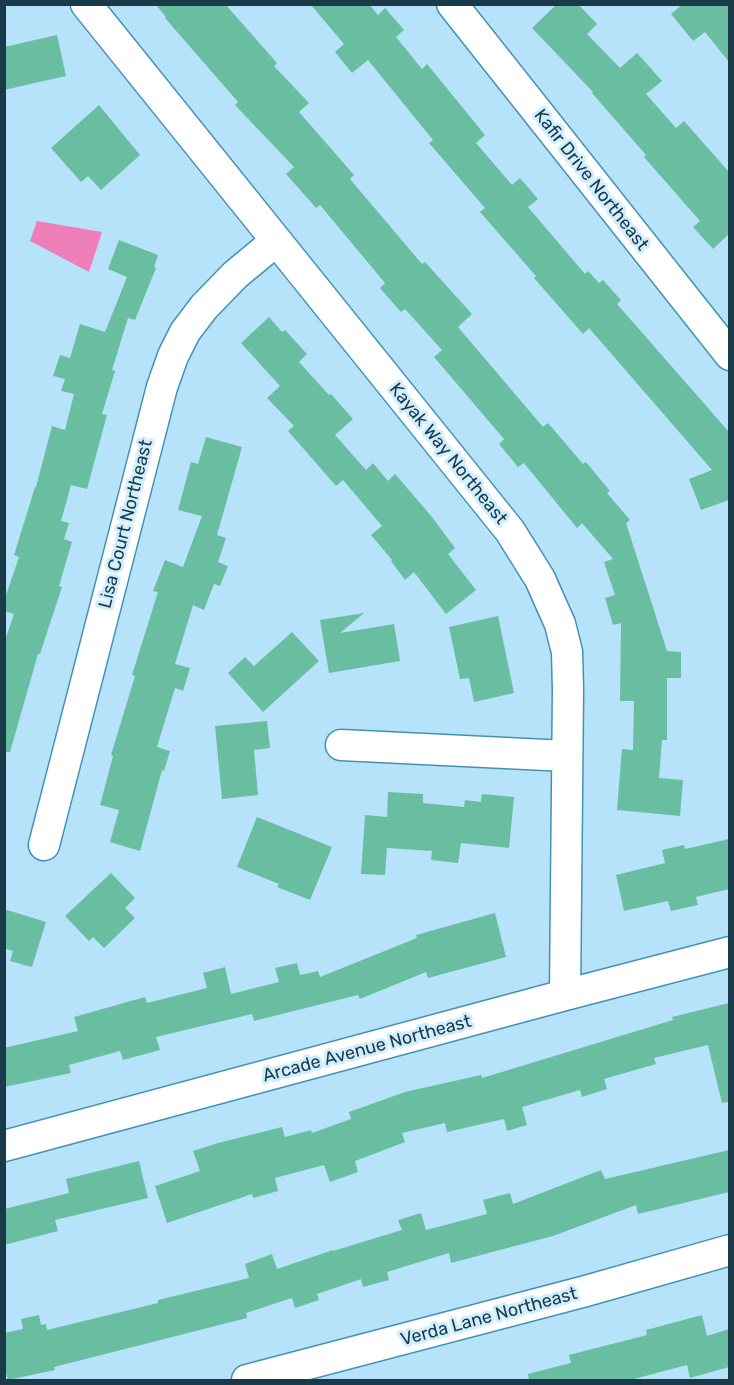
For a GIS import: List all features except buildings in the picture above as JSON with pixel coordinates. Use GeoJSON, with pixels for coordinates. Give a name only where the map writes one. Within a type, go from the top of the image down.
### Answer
{"type":"FeatureCollection","features":[{"type":"Feature","properties":{"kind":"street","name":"Kayak Way Northeast"},"geometry":{"type":"LineString","coordinates":[[86,4],[510,531],[540,579],[560,624],[567,652],[565,995]]}},
{"type":"Feature","properties":{"kind":"street","name":"Kafir Drive Northeast"},"geometry":{"type":"LineString","coordinates":[[452,4],[729,355]]}},
{"type":"Feature","properties":{"kind":"street","name":"Lisa Court Northeast"},"geometry":{"type":"LineString","coordinates":[[45,845],[162,387],[173,356],[185,332],[204,307],[235,275],[276,241]]}},
{"type":"Feature","properties":{"kind":"street"},"geometry":{"type":"LineString","coordinates":[[341,745],[567,756]]}},
{"type":"Feature","properties":{"kind":"street","name":"Arcade Avenue Northeast"},"geometry":{"type":"LineString","coordinates":[[4,1146],[729,952]]}},
{"type":"Feature","properties":{"kind":"street","name":"Verda Lane Northeast"},"geometry":{"type":"LineString","coordinates":[[247,1380],[586,1291],[729,1250]]}},
{"type":"Feature","properties":{"kind":"shaded area"},"geometry":{"type":"Polygon","coordinates":[[[37,221],[102,232],[89,272],[30,241],[37,221]]]}}]}
